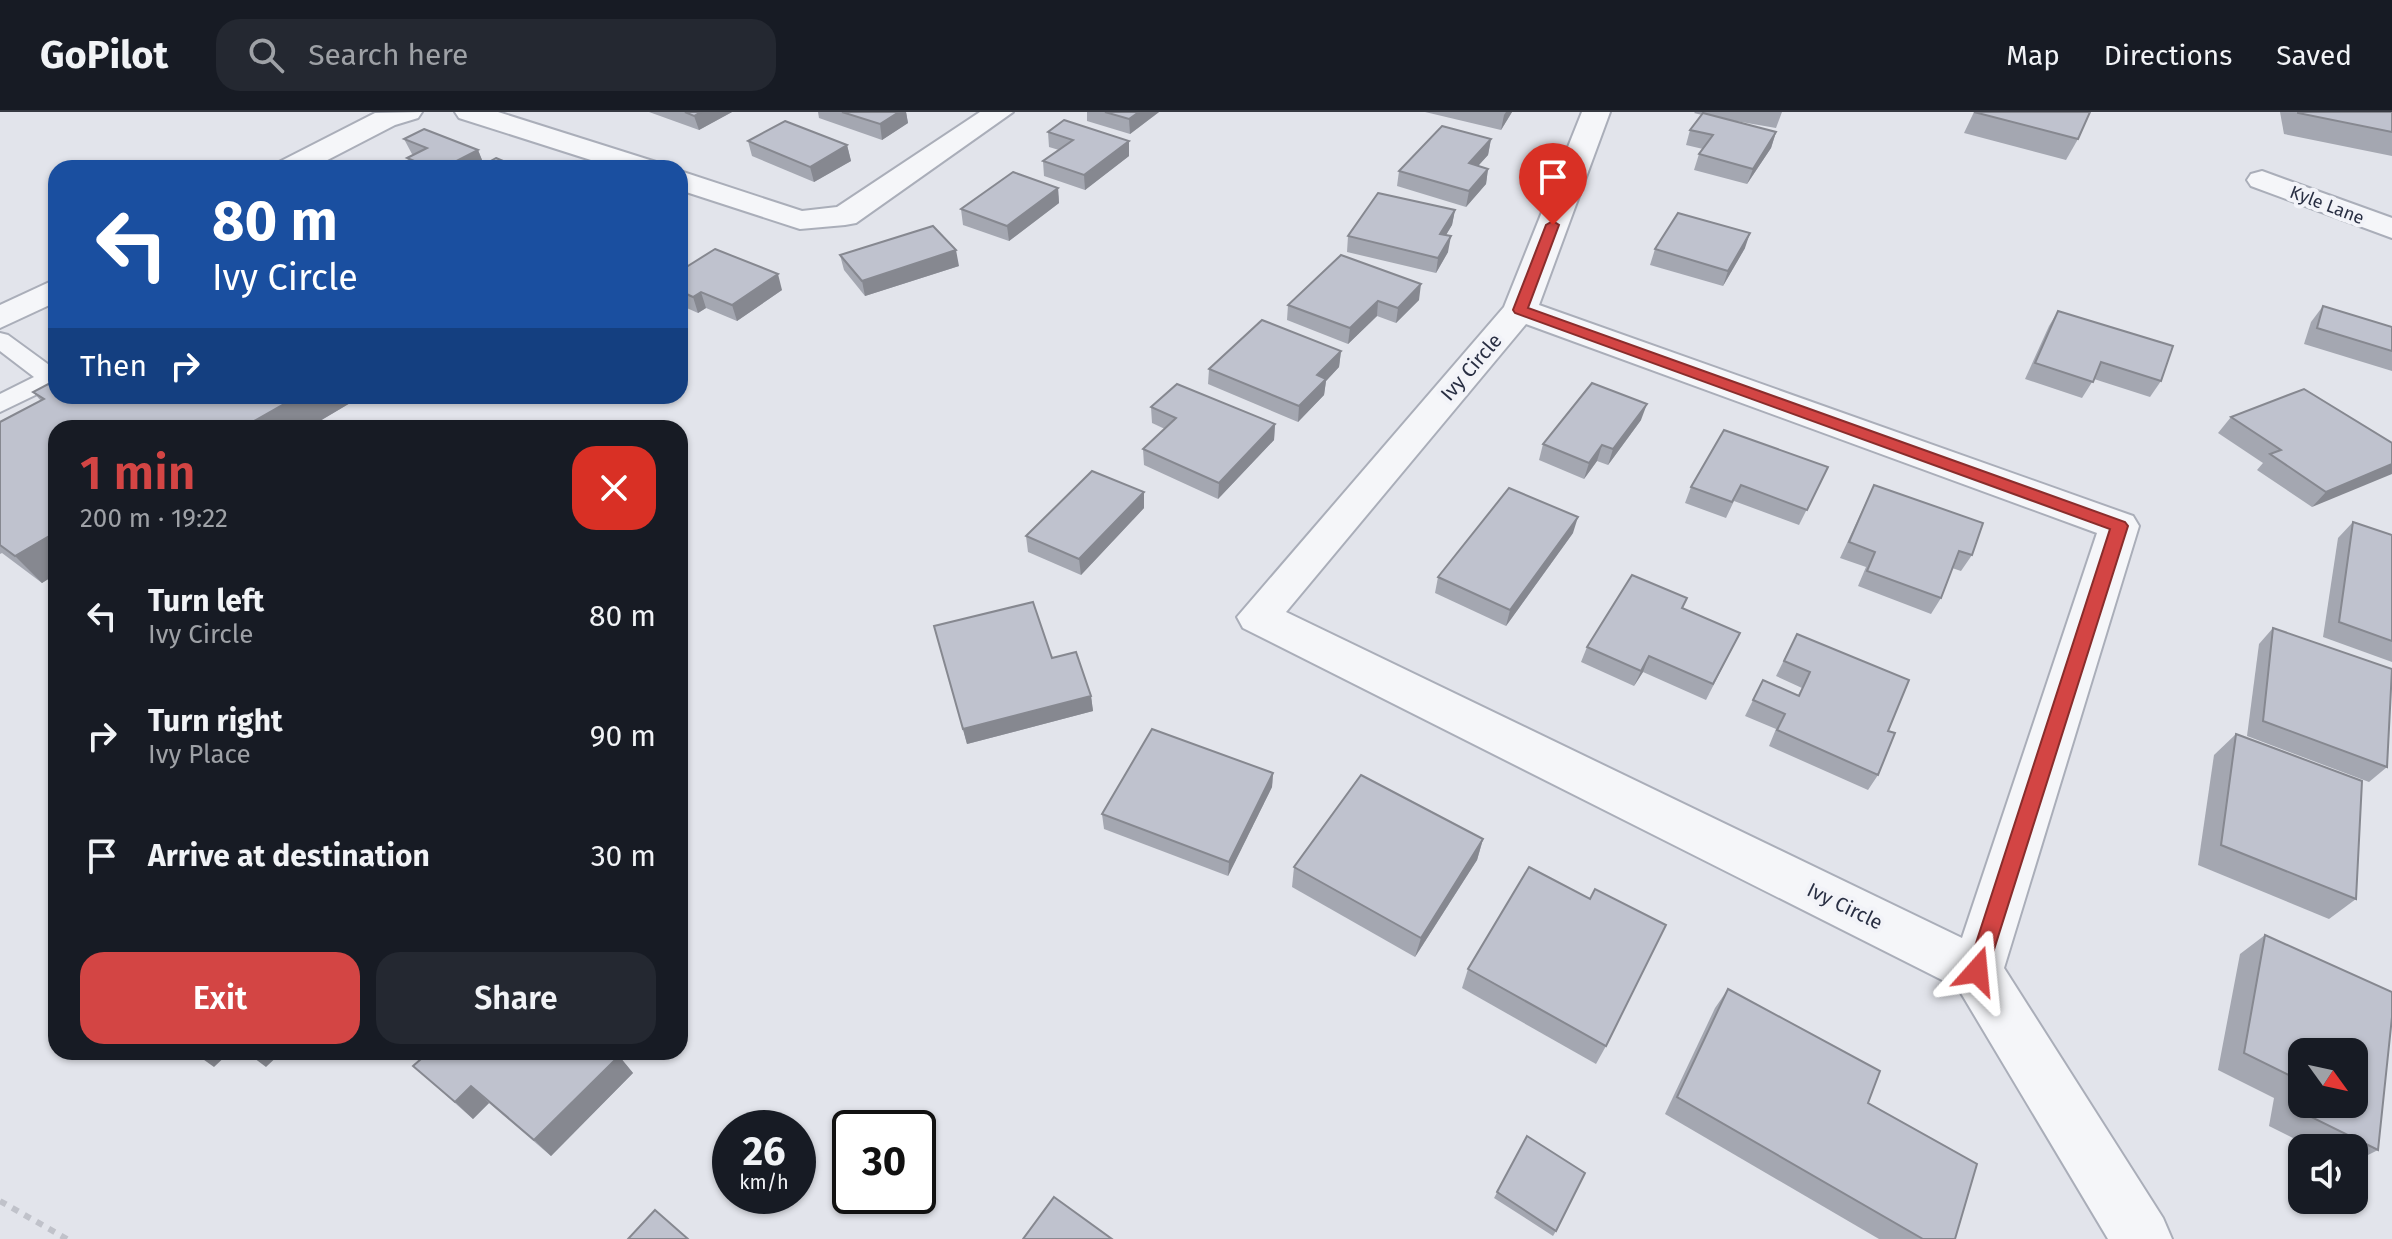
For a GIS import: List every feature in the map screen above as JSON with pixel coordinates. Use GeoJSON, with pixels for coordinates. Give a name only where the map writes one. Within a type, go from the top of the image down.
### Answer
{"type":"FeatureCollection","features":[{"type":"Feature","properties":{"kind":"street"},"geometry":{"type":"LineString","coordinates":[[305,160],[385,119],[408,112]]}},
{"type":"Feature","properties":{"kind":"street"},"geometry":{"type":"LineString","coordinates":[[469,112],[622,160]]}},
{"type":"Feature","properties":{"kind":"street"},"geometry":{"type":"LineString","coordinates":[[524,127],[550,112]]}},
{"type":"Feature","properties":{"kind":"street"},"geometry":{"type":"LineString","coordinates":[[688,183],[800,220],[845,216],[999,112]]}},
{"type":"Feature","properties":{"kind":"street"},"geometry":{"type":"LineString","coordinates":[[1596,112],[1520,310],[2119,526],[1977,971],[2142,1239]]}},
{"type":"Feature","properties":{"kind":"street","name":"Kyle Lane"},"geometry":{"type":"LineString","coordinates":[[2262,180],[2392,229]]}},
{"type":"Feature","properties":{"kind":"street"},"geometry":{"type":"LineString","coordinates":[[0,318],[48,293]]}},
{"type":"Feature","properties":{"kind":"street","name":"Ivy Circle"},"geometry":{"type":"LineString","coordinates":[[1520,310],[1258,617],[1977,971]]}},
{"type":"Feature","properties":{"kind":"lane"},"geometry":{"type":"LineString","coordinates":[[0,340],[48,373]]}},
{"type":"Feature","properties":{"kind":"lane"},"geometry":{"type":"LineString","coordinates":[[0,404],[48,379]]}},
{"type":"Feature","properties":{"kind":"path"},"geometry":{"type":"LineString","coordinates":[[0,1201],[67,1239]]}},
{"type":"Feature","properties":{"kind":"building"},"geometry":{"type":"Polygon","coordinates":[[[842,112],[899,112],[880,124],[842,112]]]}},
{"type":"Feature","properties":{"kind":"building"},"geometry":{"type":"Polygon","coordinates":[[[1105,112],[1139,112],[1129,119],[1105,112]]]}},
{"type":"Feature","properties":{"kind":"building"},"geometry":{"type":"Polygon","coordinates":[[[1974,112],[2090,112],[2078,139],[1974,112]]]}},
{"type":"Feature","properties":{"kind":"building"},"geometry":{"type":"Polygon","coordinates":[[[2392,112],[2392,132],[2298,113],[2392,112]]]}},
{"type":"Feature","properties":{"kind":"building"},"geometry":{"type":"Polygon","coordinates":[[[1703,113],[1776,132],[1753,169],[1699,154],[1713,135],[1690,130],[1703,113]]]}},
{"type":"Feature","properties":{"kind":"building"},"geometry":{"type":"Polygon","coordinates":[[[1064,120],[1129,141],[1084,175],[1043,161],[1073,140],[1048,132],[1064,120]]]}},
{"type":"Feature","properties":{"kind":"building"},"geometry":{"type":"Polygon","coordinates":[[[785,121],[847,145],[810,167],[748,141],[785,121]]]}},
{"type":"Feature","properties":{"kind":"building"},"geometry":{"type":"Polygon","coordinates":[[[1442,126],[1491,139],[1469,163],[1488,169],[1469,191],[1399,171],[1442,126]]]}},
{"type":"Feature","properties":{"kind":"building"},"geometry":{"type":"Polygon","coordinates":[[[424,129],[478,150],[459,160],[412,160],[407,158],[427,148],[404,139],[424,129]]]}},
{"type":"Feature","properties":{"kind":"building"},"geometry":{"type":"Polygon","coordinates":[[[1013,172],[1058,188],[1007,226],[961,209],[1013,172]]]}},
{"type":"Feature","properties":{"kind":"building"},"geometry":{"type":"Polygon","coordinates":[[[1378,193],[1455,210],[1440,234],[1451,236],[1438,258],[1348,236],[1378,193]]]}},
{"type":"Feature","properties":{"kind":"building"},"geometry":{"type":"Polygon","coordinates":[[[1678,213],[1750,233],[1728,271],[1655,249],[1678,213]]]}},
{"type":"Feature","properties":{"kind":"building"},"geometry":{"type":"Polygon","coordinates":[[[933,226],[956,250],[862,281],[840,255],[933,226]]]}},
{"type":"Feature","properties":{"kind":"building"},"geometry":{"type":"Polygon","coordinates":[[[715,249],[778,274],[732,305],[701,292],[693,297],[688,295],[688,266],[715,249]]]}},
{"type":"Feature","properties":{"kind":"building"},"geometry":{"type":"Polygon","coordinates":[[[1341,255],[1421,284],[1398,308],[1378,301],[1350,328],[1288,305],[1341,255]]]}},
{"type":"Feature","properties":{"kind":"building"},"geometry":{"type":"Polygon","coordinates":[[[2323,306],[2392,327],[2392,351],[2317,328],[2323,306]]]}},
{"type":"Feature","properties":{"kind":"building"},"geometry":{"type":"Polygon","coordinates":[[[2058,311],[2173,346],[2161,381],[2101,362],[2093,382],[2035,363],[2058,311]]]}},
{"type":"Feature","properties":{"kind":"building"},"geometry":{"type":"Polygon","coordinates":[[[1262,320],[1341,351],[1317,375],[1326,379],[1299,406],[1209,369],[1262,320]]]}},
{"type":"Feature","properties":{"kind":"building"},"geometry":{"type":"Polygon","coordinates":[[[1592,383],[1647,404],[1613,449],[1602,445],[1589,463],[1543,444],[1592,383]]]}},
{"type":"Feature","properties":{"kind":"building"},"geometry":{"type":"Polygon","coordinates":[[[48,384],[48,404],[284,404],[256,420],[48,420],[48,537],[15,556],[0,545],[0,422],[44,399],[33,392],[48,384]]]}},
{"type":"Feature","properties":{"kind":"building"},"geometry":{"type":"Polygon","coordinates":[[[1177,384],[1275,424],[1219,483],[1143,449],[1176,418],[1151,407],[1177,384]]]}},
{"type":"Feature","properties":{"kind":"building"},"geometry":{"type":"Polygon","coordinates":[[[2304,389],[2392,443],[2392,464],[2326,492],[2270,454],[2281,450],[2231,417],[2304,389]]]}},
{"type":"Feature","properties":{"kind":"building"},"geometry":{"type":"Polygon","coordinates":[[[1724,430],[1828,467],[1807,510],[1741,485],[1732,502],[1691,487],[1724,430]]]}},
{"type":"Feature","properties":{"kind":"building"},"geometry":{"type":"Polygon","coordinates":[[[1092,471],[1144,492],[1079,559],[1026,536],[1092,471]]]}},
{"type":"Feature","properties":{"kind":"building"},"geometry":{"type":"Polygon","coordinates":[[[1874,485],[1983,523],[1972,555],[1959,551],[1941,598],[1867,571],[1875,552],[1849,542],[1874,485]]]}},
{"type":"Feature","properties":{"kind":"building"},"geometry":{"type":"Polygon","coordinates":[[[1509,488],[1578,517],[1510,610],[1438,577],[1509,488]]]}},
{"type":"Feature","properties":{"kind":"building"},"geometry":{"type":"Polygon","coordinates":[[[2353,522],[2392,535],[2392,641],[2339,622],[2353,522]]]}},
{"type":"Feature","properties":{"kind":"building"},"geometry":{"type":"Polygon","coordinates":[[[1632,575],[1687,598],[1682,608],[1740,633],[1713,684],[1649,656],[1641,671],[1587,647],[1632,575]]]}},
{"type":"Feature","properties":{"kind":"building"},"geometry":{"type":"Polygon","coordinates":[[[1033,602],[1052,658],[1076,652],[1091,696],[963,729],[934,626],[1033,602]]]}},
{"type":"Feature","properties":{"kind":"building"},"geometry":{"type":"Polygon","coordinates":[[[2273,628],[2392,669],[2387,767],[2263,721],[2273,628]]]}},
{"type":"Feature","properties":{"kind":"building"},"geometry":{"type":"Polygon","coordinates":[[[1797,634],[1909,680],[1888,731],[1895,733],[1878,775],[1777,730],[1785,714],[1753,700],[1763,680],[1799,696],[1810,672],[1784,661],[1797,634]]]}},
{"type":"Feature","properties":{"kind":"building"},"geometry":{"type":"Polygon","coordinates":[[[1152,729],[1273,773],[1229,862],[1102,814],[1152,729]]]}},
{"type":"Feature","properties":{"kind":"building"},"geometry":{"type":"Polygon","coordinates":[[[2236,734],[2362,781],[2356,899],[2221,845],[2236,734]]]}},
{"type":"Feature","properties":{"kind":"building"},"geometry":{"type":"Polygon","coordinates":[[[1361,775],[1483,839],[1421,938],[1294,867],[1361,775]]]}},
{"type":"Feature","properties":{"kind":"building"},"geometry":{"type":"Polygon","coordinates":[[[1529,867],[1590,899],[1595,889],[1666,925],[1606,1046],[1468,969],[1529,867]]]}},
{"type":"Feature","properties":{"kind":"building"},"geometry":{"type":"Polygon","coordinates":[[[2265,935],[2392,992],[2378,1150],[2368,1145],[2368,1134],[2346,1134],[2313,1118],[2368,1118],[2368,1038],[2288,1038],[2288,1075],[2244,1053],[2265,935]]]}},
{"type":"Feature","properties":{"kind":"building"},"geometry":{"type":"Polygon","coordinates":[[[1728,989],[1880,1071],[1868,1103],[1977,1164],[1955,1239],[1923,1239],[1677,1097],[1728,989]]]}},
{"type":"Feature","properties":{"kind":"building"},"geometry":{"type":"Polygon","coordinates":[[[420,1060],[615,1060],[534,1140],[471,1086],[455,1102],[413,1066],[420,1060]]]}},
{"type":"Feature","properties":{"kind":"building"},"geometry":{"type":"Polygon","coordinates":[[[1527,1136],[1585,1173],[1556,1231],[1497,1192],[1527,1136]]]}},
{"type":"Feature","properties":{"kind":"building"},"geometry":{"type":"Polygon","coordinates":[[[1054,1197],[1112,1239],[1023,1239],[1054,1197]]]}},
{"type":"Feature","properties":{"kind":"building"},"geometry":{"type":"Polygon","coordinates":[[[655,1210],[688,1239],[628,1239],[655,1210]]]}},
{"type":"Feature","properties":{"kind":"route"},"geometry":{"type":"LineString","coordinates":[[1553,225],[1520,310],[2119,526],[1977,971]]}}]}
